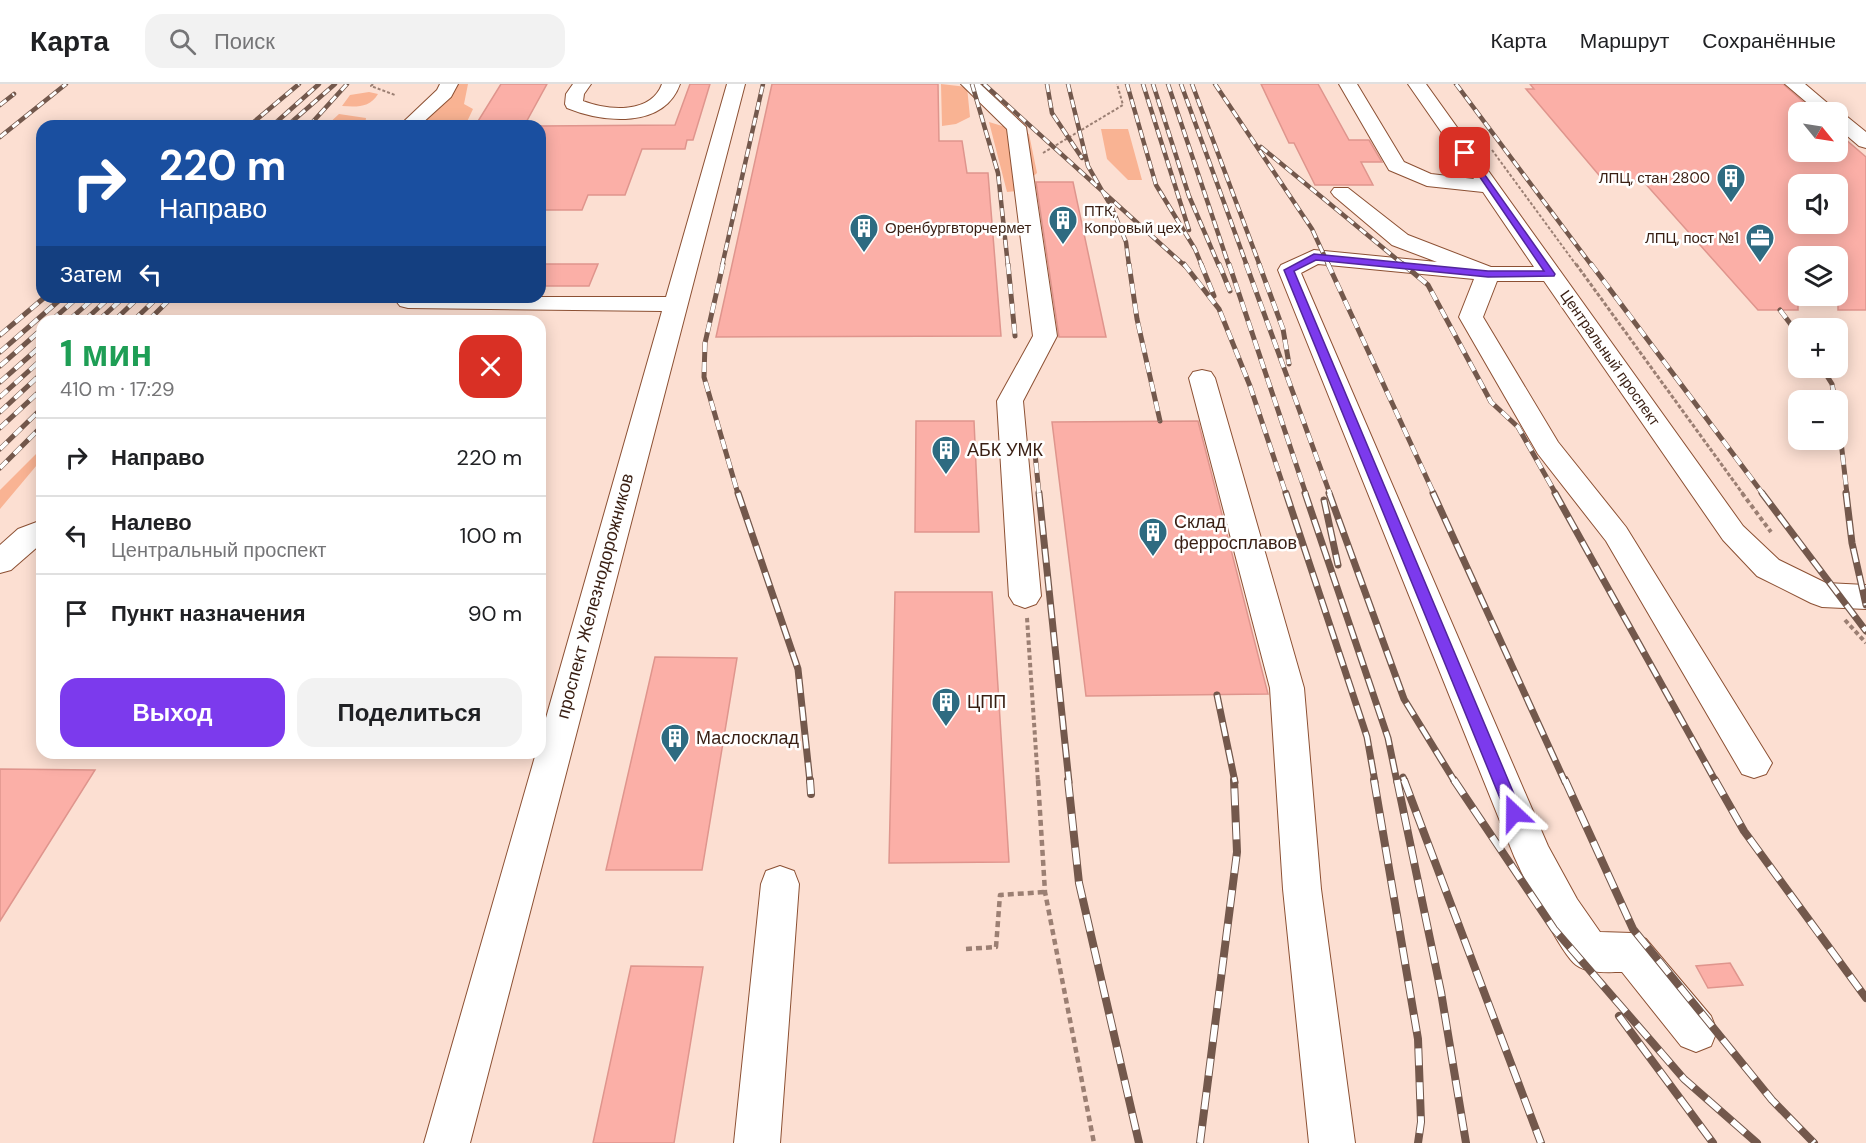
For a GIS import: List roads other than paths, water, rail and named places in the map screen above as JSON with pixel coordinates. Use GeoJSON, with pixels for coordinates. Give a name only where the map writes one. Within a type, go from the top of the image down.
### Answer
{"type":"FeatureCollection","features":[{"type":"Feature","properties":{"kind":"street"},"geometry":{"type":"LineString","coordinates":[[415,120],[445,93],[449,84]]}},
{"type":"Feature","properties":{"kind":"street"},"geometry":{"type":"LineString","coordinates":[[582,84],[575,94],[574,104],[586,110],[614,113],[639,111],[661,102],[667,96],[671,84]]}},
{"type":"Feature","properties":{"kind":"street","name":"проспект Железнодорожников"},"geometry":{"type":"LineString","coordinates":[[447,1143],[674,304],[736,84]]}},
{"type":"Feature","properties":{"kind":"street"},"geometry":{"type":"LineString","coordinates":[[970,84],[1016,127],[1045,336],[1010,401],[1025,596]]}},
{"type":"Feature","properties":{"kind":"street"},"geometry":{"type":"LineString","coordinates":[[1348,84],[1396,166],[1427,180],[1489,187]]}},
{"type":"Feature","properties":{"kind":"street","name":"Центральный проспект"},"geometry":{"type":"LineString","coordinates":[[1417,84],[1733,532],[1768,568],[1822,595],[1866,597]]}},
{"type":"Feature","properties":{"kind":"street"},"geometry":{"type":"LineString","coordinates":[[1794,84],[1816,102]]}},
{"type":"Feature","properties":{"kind":"street"},"geometry":{"type":"LineString","coordinates":[[1848,127],[1866,142]]}},
{"type":"Feature","properties":{"kind":"street"},"geometry":{"type":"LineString","coordinates":[[1341,192],[1400,240],[1488,274]]}},
{"type":"Feature","properties":{"kind":"street"},"geometry":{"type":"LineString","coordinates":[[1551,274],[1488,274],[1314,257],[1289,270],[1533,856],[1563,912],[1590,951],[1632,953],[1696,1031]]}},
{"type":"Feature","properties":{"kind":"street"},"geometry":{"type":"LineString","coordinates":[[1488,274],[1471,317],[1548,448],[1616,534],[1754,763]]}},
{"type":"Feature","properties":{"kind":"street"},"geometry":{"type":"LineString","coordinates":[[404,306],[674,304]]}},
{"type":"Feature","properties":{"kind":"street"},"geometry":{"type":"LineString","coordinates":[[1202,378],[1287,688],[1302,890],[1332,1143]]}},
{"type":"Feature","properties":{"kind":"street"},"geometry":{"type":"LineString","coordinates":[[0,562],[28,537],[36,533]]}},
{"type":"Feature","properties":{"kind":"street"},"geometry":{"type":"LineString","coordinates":[[757,1143],[780,885]]}},
{"type":"Feature","properties":{"kind":"railway"},"geometry":{"type":"LineString","coordinates":[[0,137],[66,84]]}},
{"type":"Feature","properties":{"kind":"railway"},"geometry":{"type":"LineString","coordinates":[[256,120],[299,84]]}},
{"type":"Feature","properties":{"kind":"railway"},"geometry":{"type":"LineString","coordinates":[[279,120],[319,84]]}},
{"type":"Feature","properties":{"kind":"railway"},"geometry":{"type":"LineString","coordinates":[[294,120],[335,84]]}},
{"type":"Feature","properties":{"kind":"railway"},"geometry":{"type":"LineString","coordinates":[[314,120],[347,84]]}},
{"type":"Feature","properties":{"kind":"railway"},"geometry":{"type":"LineString","coordinates":[[722,266],[763,84]]}},
{"type":"Feature","properties":{"kind":"railway"},"geometry":{"type":"LineString","coordinates":[[972,84],[998,173],[1008,266]]}},
{"type":"Feature","properties":{"kind":"railway"},"geometry":{"type":"LineString","coordinates":[[984,84],[1102,191]]}},
{"type":"Feature","properties":{"kind":"railway"},"geometry":{"type":"LineString","coordinates":[[1047,84],[1052,113],[1082,158]]}},
{"type":"Feature","properties":{"kind":"railway"},"geometry":{"type":"LineString","coordinates":[[1068,84],[1088,166],[1102,191]]}},
{"type":"Feature","properties":{"kind":"railway"},"geometry":{"type":"LineString","coordinates":[[1127,84],[1156,185],[1195,249],[1202,266]]}},
{"type":"Feature","properties":{"kind":"railway"},"geometry":{"type":"LineString","coordinates":[[1143,84],[1189,230]]}},
{"type":"Feature","properties":{"kind":"railway"},"geometry":{"type":"LineString","coordinates":[[1153,84],[1189,196],[1219,266]]}},
{"type":"Feature","properties":{"kind":"railway"},"geometry":{"type":"LineString","coordinates":[[1168,84],[1229,266]]}},
{"type":"Feature","properties":{"kind":"railway"},"geometry":{"type":"LineString","coordinates":[[1181,84],[1247,266]]}},
{"type":"Feature","properties":{"kind":"railway"},"geometry":{"type":"LineString","coordinates":[[1192,84],[1260,266]]}},
{"type":"Feature","properties":{"kind":"railway"},"geometry":{"type":"LineString","coordinates":[[1215,84],[1312,229],[1329,266]]}},
{"type":"Feature","properties":{"kind":"railway"},"geometry":{"type":"LineString","coordinates":[[1456,84],[1592,266]]}},
{"type":"Feature","properties":{"kind":"railway"},"geometry":{"type":"LineString","coordinates":[[0,105],[14,94]]}},
{"type":"Feature","properties":{"kind":"railway"},"geometry":{"type":"LineString","coordinates":[[1261,147],[1405,266]]}},
{"type":"Feature","properties":{"kind":"railway"},"geometry":{"type":"LineString","coordinates":[[1102,191],[1185,266]]}},
{"type":"Feature","properties":{"kind":"railway"},"geometry":{"type":"LineString","coordinates":[[1102,191],[1126,242],[1129,266]]}},
{"type":"Feature","properties":{"kind":"railway"},"geometry":{"type":"LineString","coordinates":[[723,264],[705,343],[704,377],[738,494]]}},
{"type":"Feature","properties":{"kind":"railway"},"geometry":{"type":"LineString","coordinates":[[1008,264],[1015,336]]}},
{"type":"Feature","properties":{"kind":"railway"},"geometry":{"type":"LineString","coordinates":[[1129,264],[1137,319],[1160,421]]}},
{"type":"Feature","properties":{"kind":"railway"},"geometry":{"type":"LineString","coordinates":[[1184,264],[1219,309],[1250,386],[1286,494]]}},
{"type":"Feature","properties":{"kind":"railway"},"geometry":{"type":"LineString","coordinates":[[1201,264],[1214,296]]}},
{"type":"Feature","properties":{"kind":"railway"},"geometry":{"type":"LineString","coordinates":[[1219,264],[1230,291]]}},
{"type":"Feature","properties":{"kind":"railway"},"geometry":{"type":"LineString","coordinates":[[1229,264],[1306,494]]}},
{"type":"Feature","properties":{"kind":"railway"},"geometry":{"type":"LineString","coordinates":[[1246,264],[1330,494]]}},
{"type":"Feature","properties":{"kind":"railway"},"geometry":{"type":"LineString","coordinates":[[1259,264],[1283,329],[1289,364]]}},
{"type":"Feature","properties":{"kind":"railway"},"geometry":{"type":"LineString","coordinates":[[1328,264],[1434,494]]}},
{"type":"Feature","properties":{"kind":"railway"},"geometry":{"type":"LineString","coordinates":[[1403,264],[1428,285],[1491,402],[1518,427],[1556,494]]}},
{"type":"Feature","properties":{"kind":"railway"},"geometry":{"type":"LineString","coordinates":[[1591,264],[1763,494]]}},
{"type":"Feature","properties":{"kind":"railway"},"geometry":{"type":"LineString","coordinates":[[0,335],[38,303]]}},
{"type":"Feature","properties":{"kind":"railway"},"geometry":{"type":"LineString","coordinates":[[42,315],[56,303]]}},
{"type":"Feature","properties":{"kind":"railway"},"geometry":{"type":"LineString","coordinates":[[58,315],[71,303]]}},
{"type":"Feature","properties":{"kind":"railway"},"geometry":{"type":"LineString","coordinates":[[75,315],[88,303]]}},
{"type":"Feature","properties":{"kind":"railway"},"geometry":{"type":"LineString","coordinates":[[90,315],[104,303]]}},
{"type":"Feature","properties":{"kind":"railway"},"geometry":{"type":"LineString","coordinates":[[104,315],[118,303]]}},
{"type":"Feature","properties":{"kind":"railway"},"geometry":{"type":"LineString","coordinates":[[120,315],[133,303]]}},
{"type":"Feature","properties":{"kind":"railway"},"geometry":{"type":"LineString","coordinates":[[139,315],[152,303]]}},
{"type":"Feature","properties":{"kind":"railway"},"geometry":{"type":"LineString","coordinates":[[154,315],[166,303]]}},
{"type":"Feature","properties":{"kind":"railway"},"geometry":{"type":"LineString","coordinates":[[1780,310],[1788,321]]}},
{"type":"Feature","properties":{"kind":"railway"},"geometry":{"type":"LineString","coordinates":[[0,352],[36,321]]}},
{"type":"Feature","properties":{"kind":"railway"},"geometry":{"type":"LineString","coordinates":[[0,366],[36,334]]}},
{"type":"Feature","properties":{"kind":"railway"},"geometry":{"type":"LineString","coordinates":[[0,382],[36,350]]}},
{"type":"Feature","properties":{"kind":"railway"},"geometry":{"type":"LineString","coordinates":[[0,397],[36,364]]}},
{"type":"Feature","properties":{"kind":"railway"},"geometry":{"type":"LineString","coordinates":[[1828,378],[1833,390]]}},
{"type":"Feature","properties":{"kind":"railway"},"geometry":{"type":"LineString","coordinates":[[0,412],[36,379]]}},
{"type":"Feature","properties":{"kind":"railway"},"geometry":{"type":"LineString","coordinates":[[0,428],[36,395]]}},
{"type":"Feature","properties":{"kind":"railway"},"geometry":{"type":"LineString","coordinates":[[0,449],[36,414]]}},
{"type":"Feature","properties":{"kind":"railway"},"geometry":{"type":"LineString","coordinates":[[0,468],[36,432]]}},
{"type":"Feature","properties":{"kind":"railway"},"geometry":{"type":"LineString","coordinates":[[1034,443],[1039,494]]}},
{"type":"Feature","properties":{"kind":"railway"},"geometry":{"type":"LineString","coordinates":[[1842,450],[1847,494]]}},
{"type":"Feature","properties":{"kind":"railway"},"geometry":{"type":"LineString","coordinates":[[738,493],[798,669],[810,782]]}},
{"type":"Feature","properties":{"kind":"railway"},"geometry":{"type":"LineString","coordinates":[[1039,493],[1069,782]]}},
{"type":"Feature","properties":{"kind":"railway"},"geometry":{"type":"LineString","coordinates":[[1286,493],[1367,737],[1375,782]]}},
{"type":"Feature","properties":{"kind":"railway"},"geometry":{"type":"LineString","coordinates":[[1305,493],[1388,738],[1397,782]]}},
{"type":"Feature","properties":{"kind":"railway"},"geometry":{"type":"LineString","coordinates":[[1329,493],[1404,699],[1455,782]]}},
{"type":"Feature","properties":{"kind":"railway"},"geometry":{"type":"LineString","coordinates":[[1433,493],[1565,782]]}},
{"type":"Feature","properties":{"kind":"railway"},"geometry":{"type":"LineString","coordinates":[[1555,493],[1716,782]]}},
{"type":"Feature","properties":{"kind":"railway"},"geometry":{"type":"LineString","coordinates":[[1762,493],[1866,631]]}},
{"type":"Feature","properties":{"kind":"railway"},"geometry":{"type":"LineString","coordinates":[[1846,493],[1852,543],[1866,605]]}},
{"type":"Feature","properties":{"kind":"railway"},"geometry":{"type":"LineString","coordinates":[[1324,500],[1338,565]]}},
{"type":"Feature","properties":{"kind":"railway"},"geometry":{"type":"LineString","coordinates":[[1217,695],[1235,782]]}},
{"type":"Feature","properties":{"kind":"railway"},"geometry":{"type":"LineString","coordinates":[[1403,777],[1405,782]]}},
{"type":"Feature","properties":{"kind":"railway"},"geometry":{"type":"LineString","coordinates":[[810,780],[811,794]]}},
{"type":"Feature","properties":{"kind":"railway"},"geometry":{"type":"LineString","coordinates":[[1068,780],[1079,883],[1139,1143]]}},
{"type":"Feature","properties":{"kind":"railway"},"geometry":{"type":"LineString","coordinates":[[1200,1143],[1237,852],[1234,780]]}},
{"type":"Feature","properties":{"kind":"railway"},"geometry":{"type":"LineString","coordinates":[[1374,780],[1418,1039],[1421,1122],[1418,1143]]}},
{"type":"Feature","properties":{"kind":"railway"},"geometry":{"type":"LineString","coordinates":[[1397,780],[1441,992],[1466,1143]]}},
{"type":"Feature","properties":{"kind":"railway"},"geometry":{"type":"LineString","coordinates":[[1404,780],[1541,1143]]}},
{"type":"Feature","properties":{"kind":"railway"},"geometry":{"type":"LineString","coordinates":[[1454,780],[1554,929],[1684,1079],[1757,1143]]}},
{"type":"Feature","properties":{"kind":"railway"},"geometry":{"type":"LineString","coordinates":[[1565,780],[1633,929],[1772,1100],[1814,1143]]}},
{"type":"Feature","properties":{"kind":"railway"},"geometry":{"type":"LineString","coordinates":[[1715,780],[1744,831],[1866,998]]}},
{"type":"Feature","properties":{"kind":"railway"},"geometry":{"type":"LineString","coordinates":[[1619,1016],[1713,1143]]}},
{"type":"Feature","properties":{"kind":"place","name":"ЛПЦ, стан 2800"},"geometry":{"type":"Point","coordinates":[1731,204]}},
{"type":"Feature","properties":{"kind":"place","name":"ПТК, Копровый цех"},"geometry":{"type":"Point","coordinates":[1063,246]}},
{"type":"Feature","properties":{"kind":"place","name":"Оренбургвторчермет"},"geometry":{"type":"Point","coordinates":[864,254]}},
{"type":"Feature","properties":{"kind":"place","name":"ЛПЦ, пост №1"},"geometry":{"type":"Point","coordinates":[1760,264]}},
{"type":"Feature","properties":{"kind":"place","name":"АБК УМК"},"geometry":{"type":"Point","coordinates":[946,476]}},
{"type":"Feature","properties":{"kind":"place","name":"Склад ферросплавов"},"geometry":{"type":"Point","coordinates":[1153,558]}},
{"type":"Feature","properties":{"kind":"place","name":"ЦПП"},"geometry":{"type":"Point","coordinates":[946,728]}},
{"type":"Feature","properties":{"kind":"place","name":"Маслосклад"},"geometry":{"type":"Point","coordinates":[675,764]}}]}
